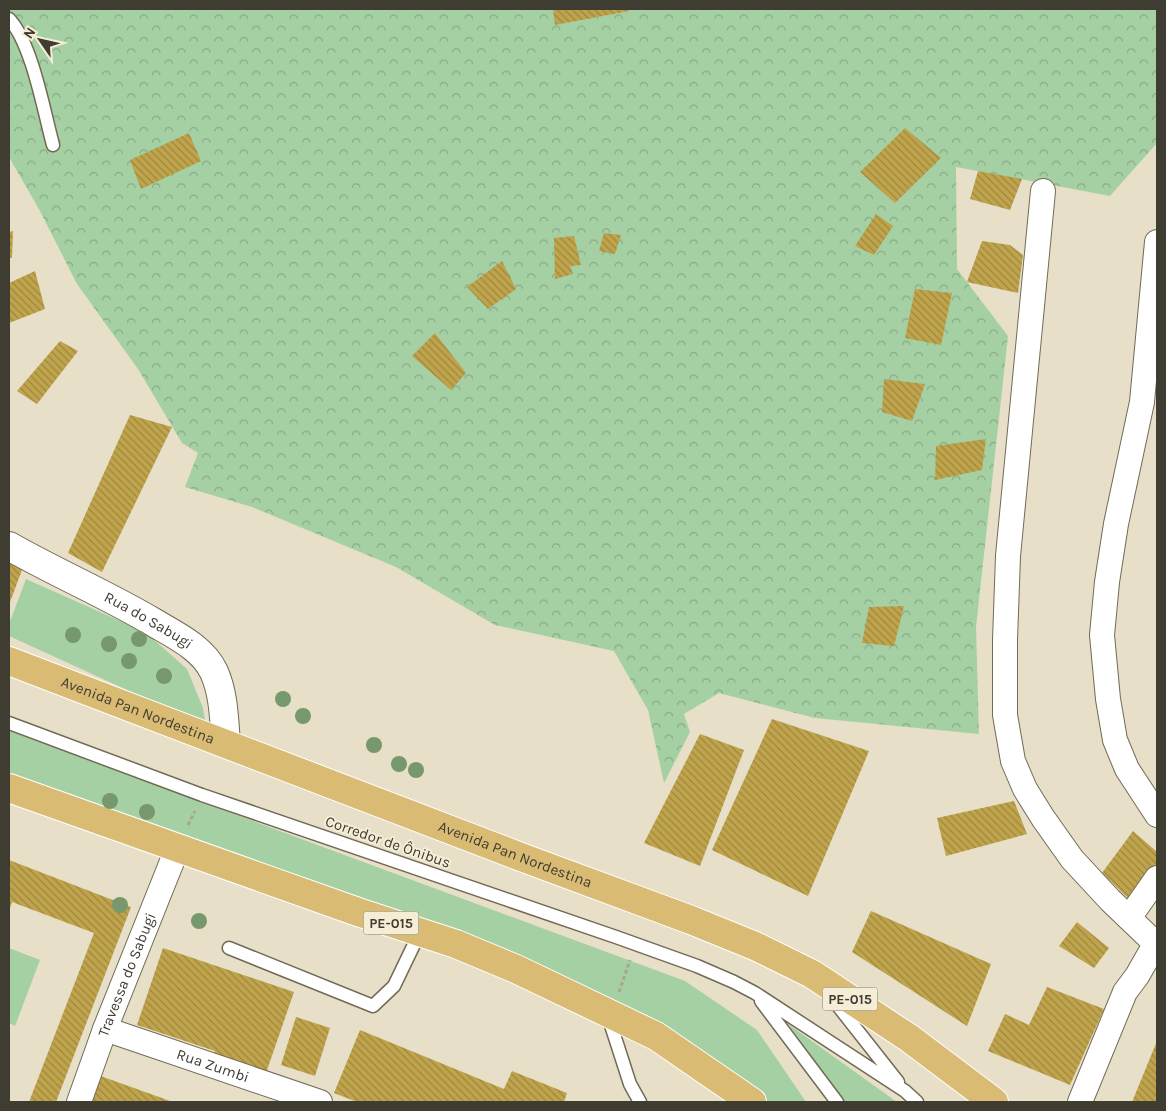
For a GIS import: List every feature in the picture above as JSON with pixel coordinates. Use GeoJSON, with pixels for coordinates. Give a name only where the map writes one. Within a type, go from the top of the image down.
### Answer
{"type":"FeatureCollection","features":[{"type":"Feature","properties":{"kind":"highway","name":"Avenida Pan Nordestina"},"geometry":{"type":"LineString","coordinates":[[9,661],[755,946],[812,974],[909,1038],[994,1102]]}},
{"type":"Feature","properties":{"kind":"highway","name":"PE-015"},"geometry":{"type":"LineString","coordinates":[[9,788],[177,849],[456,944],[516,969],[656,1036],[752,1102]]}},
{"type":"Feature","properties":{"kind":"street"},"geometry":{"type":"LineString","coordinates":[[1043,191],[1008,556],[1005,716],[1013,760],[1025,790],[1038,811],[1072,859],[1110,900],[1156,943],[1137,976],[1125,992],[1080,1102]]}},
{"type":"Feature","properties":{"kind":"street"},"geometry":{"type":"LineString","coordinates":[[1157,242],[1142,402],[1116,524],[1107,582],[1102,635],[1108,699],[1116,740],[1127,769],[1157,815]]}},
{"type":"Feature","properties":{"kind":"street","name":"Rua do Sabugi"},"geometry":{"type":"LineString","coordinates":[[9,546],[119,602],[187,642],[203,656],[214,672],[224,710],[226,743]]}},
{"type":"Feature","properties":{"kind":"street","name":"Travessa do Sabugi"},"geometry":{"type":"LineString","coordinates":[[79,1102],[105,1029],[177,849]]}},
{"type":"Feature","properties":{"kind":"street"},"geometry":{"type":"LineString","coordinates":[[1129,918],[1157,878]]}},
{"type":"Feature","properties":{"kind":"street","name":"Rua Zumbi"},"geometry":{"type":"LineString","coordinates":[[105,1029],[320,1102]]}},
{"type":"Feature","properties":{"kind":"lane"},"geometry":{"type":"LineString","coordinates":[[9,19],[15,25],[30,57],[53,145]]}},
{"type":"Feature","properties":{"kind":"lane","name":"Corredor de Ônibus"},"geometry":{"type":"LineString","coordinates":[[9,723],[202,795],[629,942],[719,976],[755,993],[905,1091]]}},
{"type":"Feature","properties":{"kind":"lane"},"geometry":{"type":"LineString","coordinates":[[229,948],[373,1006],[394,986],[420,932]]}},
{"type":"Feature","properties":{"kind":"lane","name":"Corredor de Ônibus"},"geometry":{"type":"LineString","coordinates":[[812,974],[905,1091],[917,1102]]}},
{"type":"Feature","properties":{"kind":"lane","name":"Corredor de Ônibus"},"geometry":{"type":"LineString","coordinates":[[755,993],[837,1102]]}},
{"type":"Feature","properties":{"kind":"lane"},"geometry":{"type":"LineString","coordinates":[[606,1011],[630,1084],[640,1102]]}},
{"type":"Feature","properties":{"kind":"green space"},"geometry":{"type":"Polygon","coordinates":[[[9,9],[1157,9],[1157,143],[1110,196],[956,167],[957,269],[1008,336],[976,627],[979,734],[815,718],[719,693],[684,714],[690,732],[664,783],[648,710],[614,651],[495,625],[396,567],[252,507],[185,487],[198,453],[182,443],[138,369],[77,284],[40,211],[9,157],[9,9]]]}},
{"type":"Feature","properties":{"kind":"green space"},"geometry":{"type":"Polygon","coordinates":[[[26,579],[145,632],[187,669],[203,708],[206,726],[9,636],[9,624],[26,579]]]}},
{"type":"Feature","properties":{"kind":"green space"},"geometry":{"type":"Polygon","coordinates":[[[9,731],[685,981],[757,1030],[806,1102],[765,1102],[701,1051],[9,783],[9,731]]]}},
{"type":"Feature","properties":{"kind":"green space"},"geometry":{"type":"Polygon","coordinates":[[[9,948],[40,960],[15,1026],[9,1023],[9,948]]]}},
{"type":"Feature","properties":{"kind":"green space"},"geometry":{"type":"Polygon","coordinates":[[[788,1024],[897,1102],[844,1102],[788,1024]]]}},
{"type":"Feature","properties":{"kind":"building"},"geometry":{"type":"Polygon","coordinates":[[[553,9],[628,9],[629,11],[555,25],[553,9]]]}},
{"type":"Feature","properties":{"kind":"building"},"geometry":{"type":"Polygon","coordinates":[[[905,128],[941,158],[895,203],[860,172],[905,128]]]}},
{"type":"Feature","properties":{"kind":"building"},"geometry":{"type":"Polygon","coordinates":[[[189,133],[201,161],[141,189],[130,160],[189,133]]]}},
{"type":"Feature","properties":{"kind":"building"},"geometry":{"type":"Polygon","coordinates":[[[978,171],[1022,179],[1010,210],[970,199],[978,171]]]}},
{"type":"Feature","properties":{"kind":"building"},"geometry":{"type":"Polygon","coordinates":[[[876,214],[893,226],[874,255],[855,246],[876,214]]]}},
{"type":"Feature","properties":{"kind":"building"},"geometry":{"type":"Polygon","coordinates":[[[13,231],[12,258],[9,258],[9,232],[13,231]]]}},
{"type":"Feature","properties":{"kind":"building"},"geometry":{"type":"Polygon","coordinates":[[[604,233],[621,235],[615,254],[599,251],[604,233]]]}},
{"type":"Feature","properties":{"kind":"building"},"geometry":{"type":"Polygon","coordinates":[[[574,236],[581,265],[570,266],[573,274],[555,279],[554,238],[574,236]]]}},
{"type":"Feature","properties":{"kind":"building"},"geometry":{"type":"Polygon","coordinates":[[[982,241],[1010,245],[1023,255],[1018,293],[967,282],[982,241]]]}},
{"type":"Feature","properties":{"kind":"building"},"geometry":{"type":"Polygon","coordinates":[[[502,261],[516,289],[488,309],[467,287],[502,261]]]}},
{"type":"Feature","properties":{"kind":"building"},"geometry":{"type":"Polygon","coordinates":[[[35,271],[45,309],[9,323],[9,283],[35,271]]]}},
{"type":"Feature","properties":{"kind":"building"},"geometry":{"type":"Polygon","coordinates":[[[915,289],[952,293],[941,345],[905,338],[915,289]]]}},
{"type":"Feature","properties":{"kind":"building"},"geometry":{"type":"Polygon","coordinates":[[[435,333],[466,373],[451,390],[412,356],[435,333]]]}},
{"type":"Feature","properties":{"kind":"building"},"geometry":{"type":"Polygon","coordinates":[[[60,341],[78,351],[37,404],[17,391],[60,341]]]}},
{"type":"Feature","properties":{"kind":"building"},"geometry":{"type":"Polygon","coordinates":[[[884,379],[925,384],[912,421],[882,412],[884,379]]]}},
{"type":"Feature","properties":{"kind":"building"},"geometry":{"type":"Polygon","coordinates":[[[130,415],[172,427],[102,572],[68,553],[130,415]]]}},
{"type":"Feature","properties":{"kind":"building"},"geometry":{"type":"Polygon","coordinates":[[[986,439],[982,470],[935,480],[936,446],[986,439]]]}},
{"type":"Feature","properties":{"kind":"building"},"geometry":{"type":"Polygon","coordinates":[[[9,561],[23,567],[9,605],[9,561]]]}},
{"type":"Feature","properties":{"kind":"building"},"geometry":{"type":"Polygon","coordinates":[[[904,606],[894,646],[862,643],[869,607],[904,606]]]}},
{"type":"Feature","properties":{"kind":"building"},"geometry":{"type":"Polygon","coordinates":[[[772,719],[869,751],[808,896],[712,850],[772,719]]]}},
{"type":"Feature","properties":{"kind":"building"},"geometry":{"type":"Polygon","coordinates":[[[700,734],[744,750],[700,866],[644,843],[700,734]]]}},
{"type":"Feature","properties":{"kind":"building"},"geometry":{"type":"Polygon","coordinates":[[[1014,801],[1027,834],[946,856],[937,818],[1014,801]]]}},
{"type":"Feature","properties":{"kind":"building"},"geometry":{"type":"Polygon","coordinates":[[[1133,831],[1157,852],[1157,863],[1131,901],[1102,873],[1133,831]]]}},
{"type":"Feature","properties":{"kind":"building"},"geometry":{"type":"Polygon","coordinates":[[[9,860],[131,907],[56,1102],[29,1102],[94,933],[12,902],[9,911],[9,860]]]}},
{"type":"Feature","properties":{"kind":"building"},"geometry":{"type":"Polygon","coordinates":[[[871,911],[991,964],[967,1026],[852,952],[871,911]]]}},
{"type":"Feature","properties":{"kind":"building"},"geometry":{"type":"Polygon","coordinates":[[[1077,922],[1109,948],[1094,968],[1059,946],[1077,922]]]}},
{"type":"Feature","properties":{"kind":"building"},"geometry":{"type":"Polygon","coordinates":[[[163,948],[294,992],[266,1073],[213,1056],[215,1051],[137,1025],[163,948]]]}},
{"type":"Feature","properties":{"kind":"building"},"geometry":{"type":"Polygon","coordinates":[[[1047,987],[1104,1009],[1070,1085],[988,1051],[1005,1014],[1029,1025],[1047,987]]]}},
{"type":"Feature","properties":{"kind":"building"},"geometry":{"type":"Polygon","coordinates":[[[296,1017],[330,1028],[315,1076],[281,1065],[296,1017]]]}},
{"type":"Feature","properties":{"kind":"building"},"geometry":{"type":"Polygon","coordinates":[[[360,1030],[504,1089],[512,1071],[567,1093],[564,1102],[357,1102],[334,1093],[360,1030]]]}},
{"type":"Feature","properties":{"kind":"building"},"geometry":{"type":"Polygon","coordinates":[[[1157,1041],[1157,1102],[1132,1102],[1157,1041]]]}},
{"type":"Feature","properties":{"kind":"building"},"geometry":{"type":"Polygon","coordinates":[[[95,1074],[173,1102],[85,1102],[95,1074]]]}}]}
